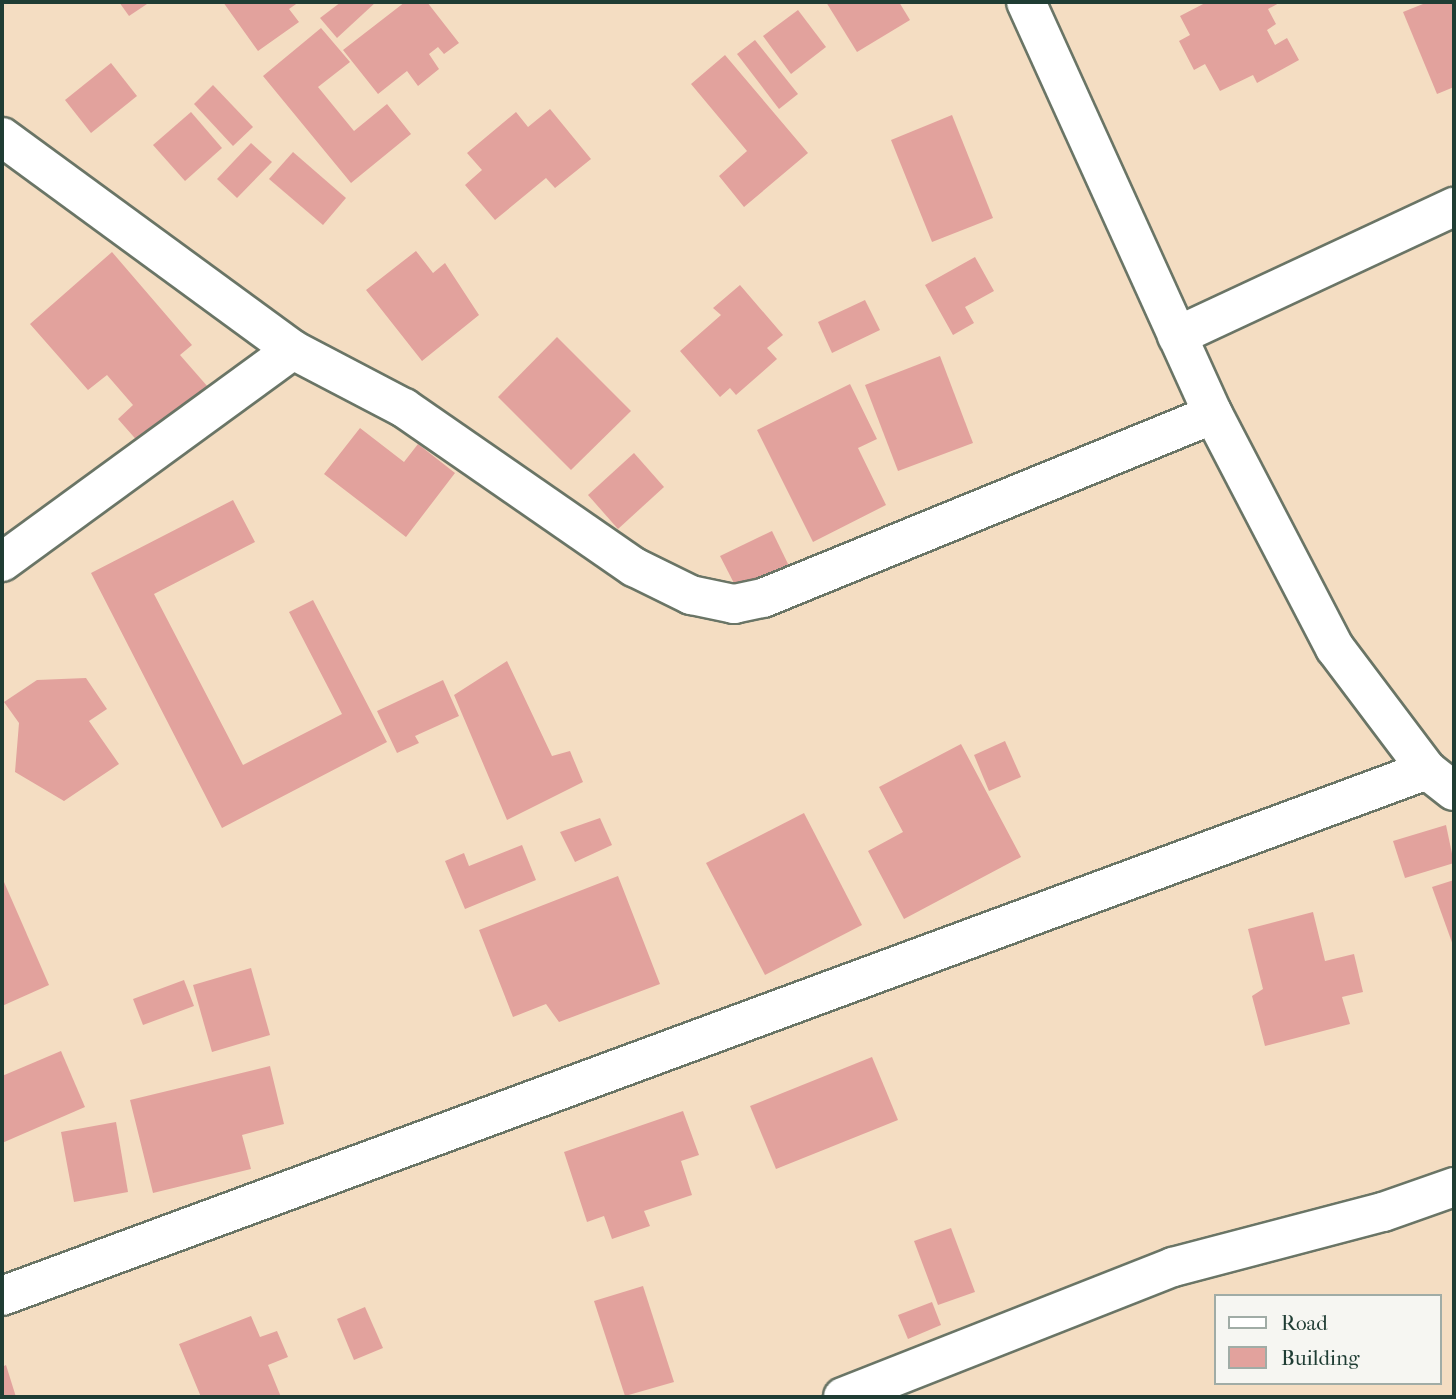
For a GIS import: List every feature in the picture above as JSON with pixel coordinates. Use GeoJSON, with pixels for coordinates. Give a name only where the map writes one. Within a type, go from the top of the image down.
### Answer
{"type":"FeatureCollection","features":[{"type":"Feature","properties":{"kind":"street"},"geometry":{"type":"LineString","coordinates":[[2,1296],[1441,780],[1335,648],[1213,414],[1026,2]]}},
{"type":"Feature","properties":{"kind":"street"},"geometry":{"type":"LineString","coordinates":[[2,137],[293,350],[404,408],[634,567],[691,595],[734,604],[763,598],[1213,414]]}},
{"type":"Feature","properties":{"kind":"street"},"geometry":{"type":"LineString","coordinates":[[1177,336],[1454,207]]}},
{"type":"Feature","properties":{"kind":"street"},"geometry":{"type":"LineString","coordinates":[[2,562],[293,350]]}},
{"type":"Feature","properties":{"kind":"street"},"geometry":{"type":"LineString","coordinates":[[843,1397],[1173,1267],[1383,1212],[1454,1186]]}},
{"type":"Feature","properties":{"kind":"building"},"geometry":{"type":"Polygon","coordinates":[[[119,2],[146,2],[147,4],[129,16],[119,2]]]}},
{"type":"Feature","properties":{"kind":"building"},"geometry":{"type":"Polygon","coordinates":[[[223,2],[299,2],[289,9],[299,22],[258,51],[223,2]]]}},
{"type":"Feature","properties":{"kind":"building"},"geometry":{"type":"Polygon","coordinates":[[[341,2],[376,2],[337,38],[320,18],[341,2]]]}},
{"type":"Feature","properties":{"kind":"building"},"geometry":{"type":"Polygon","coordinates":[[[405,2],[427,2],[459,43],[444,54],[438,47],[429,54],[439,69],[418,86],[407,71],[378,94],[343,50],[405,2]]]}},
{"type":"Feature","properties":{"kind":"building"},"geometry":{"type":"Polygon","coordinates":[[[826,2],[899,2],[910,20],[857,52],[826,2]]]}},
{"type":"Feature","properties":{"kind":"building"},"geometry":{"type":"Polygon","coordinates":[[[1207,2],[1281,2],[1268,9],[1276,24],[1267,30],[1275,45],[1287,38],[1299,60],[1257,83],[1253,75],[1220,91],[1205,64],[1194,70],[1179,41],[1190,35],[1180,16],[1207,2]]]}},
{"type":"Feature","properties":{"kind":"building"},"geometry":{"type":"Polygon","coordinates":[[[1428,2],[1454,2],[1454,87],[1437,94],[1403,12],[1428,2]]]}},
{"type":"Feature","properties":{"kind":"building"},"geometry":{"type":"Polygon","coordinates":[[[798,10],[826,47],[791,74],[763,36],[798,10]]]}},
{"type":"Feature","properties":{"kind":"building"},"geometry":{"type":"Polygon","coordinates":[[[321,28],[350,62],[318,87],[354,131],[387,104],[411,134],[351,183],[263,76],[321,28]]]}},
{"type":"Feature","properties":{"kind":"building"},"geometry":{"type":"Polygon","coordinates":[[[755,40],[798,94],[779,109],[737,54],[755,40]]]}},
{"type":"Feature","properties":{"kind":"building"},"geometry":{"type":"Polygon","coordinates":[[[725,55],[808,153],[744,207],[719,176],[747,151],[691,84],[725,55]]]}},
{"type":"Feature","properties":{"kind":"building"},"geometry":{"type":"Polygon","coordinates":[[[111,63],[137,96],[91,133],[65,100],[111,63]]]}},
{"type":"Feature","properties":{"kind":"building"},"geometry":{"type":"Polygon","coordinates":[[[213,85],[253,127],[233,146],[194,104],[213,85]]]}},
{"type":"Feature","properties":{"kind":"building"},"geometry":{"type":"Polygon","coordinates":[[[550,109],[591,159],[555,188],[546,178],[495,220],[465,185],[482,170],[467,153],[516,112],[528,127],[550,109]]]}},
{"type":"Feature","properties":{"kind":"building"},"geometry":{"type":"Polygon","coordinates":[[[191,112],[222,148],[185,181],[153,145],[191,112]]]}},
{"type":"Feature","properties":{"kind":"building"},"geometry":{"type":"Polygon","coordinates":[[[952,115],[993,218],[932,242],[891,140],[952,115]]]}},
{"type":"Feature","properties":{"kind":"building"},"geometry":{"type":"Polygon","coordinates":[[[251,143],[272,162],[237,198],[217,179],[251,143]]]}},
{"type":"Feature","properties":{"kind":"building"},"geometry":{"type":"Polygon","coordinates":[[[293,152],[346,198],[323,225],[269,179],[293,152]]]}},
{"type":"Feature","properties":{"kind":"building"},"geometry":{"type":"Polygon","coordinates":[[[416,251],[433,273],[445,263],[479,315],[422,361],[366,290],[416,251]]]}},
{"type":"Feature","properties":{"kind":"building"},"geometry":{"type":"Polygon","coordinates":[[[112,252],[192,345],[180,355],[215,395],[148,453],[118,419],[133,405],[107,375],[88,390],[30,324],[112,252]]]}},
{"type":"Feature","properties":{"kind":"building"},"geometry":{"type":"Polygon","coordinates":[[[975,257],[994,291],[965,307],[974,323],[953,335],[925,285],[975,257]]]}},
{"type":"Feature","properties":{"kind":"building"},"geometry":{"type":"Polygon","coordinates":[[[740,285],[783,335],[767,348],[777,359],[736,395],[730,388],[720,397],[680,351],[721,315],[713,308],[740,285]]]}},
{"type":"Feature","properties":{"kind":"building"},"geometry":{"type":"Polygon","coordinates":[[[865,300],[880,330],[832,353],[818,322],[865,300]]]}},
{"type":"Feature","properties":{"kind":"building"},"geometry":{"type":"Polygon","coordinates":[[[557,337],[631,411],[571,470],[498,397],[557,337]]]}},
{"type":"Feature","properties":{"kind":"building"},"geometry":{"type":"Polygon","coordinates":[[[940,356],[973,443],[898,471],[865,385],[940,356]]]}},
{"type":"Feature","properties":{"kind":"building"},"geometry":{"type":"Polygon","coordinates":[[[850,384],[877,439],[858,448],[886,505],[813,542],[757,430],[850,384]]]}},
{"type":"Feature","properties":{"kind":"building"},"geometry":{"type":"Polygon","coordinates":[[[360,428],[404,462],[418,444],[455,473],[406,537],[324,474],[360,428]]]}},
{"type":"Feature","properties":{"kind":"building"},"geometry":{"type":"Polygon","coordinates":[[[634,453],[664,487],[618,529],[588,495],[634,453]]]}},
{"type":"Feature","properties":{"kind":"building"},"geometry":{"type":"Polygon","coordinates":[[[233,500],[255,542],[154,594],[243,765],[342,714],[289,612],[313,600],[387,742],[222,828],[91,573],[233,500]]]}},
{"type":"Feature","properties":{"kind":"building"},"geometry":{"type":"Polygon","coordinates":[[[772,531],[789,566],[738,591],[720,556],[772,531]]]}},
{"type":"Feature","properties":{"kind":"building"},"geometry":{"type":"Polygon","coordinates":[[[507,661],[552,756],[570,751],[583,782],[507,820],[454,695],[507,661]]]}},
{"type":"Feature","properties":{"kind":"building"},"geometry":{"type":"Polygon","coordinates":[[[86,678],[107,709],[89,721],[119,764],[64,801],[15,772],[19,723],[4,702],[37,680],[86,678]]]}},
{"type":"Feature","properties":{"kind":"building"},"geometry":{"type":"Polygon","coordinates":[[[443,680],[459,716],[415,736],[419,743],[397,753],[377,711],[443,680]]]}},
{"type":"Feature","properties":{"kind":"building"},"geometry":{"type":"Polygon","coordinates":[[[1005,741],[1021,777],[989,791],[974,755],[1005,741]]]}},
{"type":"Feature","properties":{"kind":"building"},"geometry":{"type":"Polygon","coordinates":[[[961,744],[1021,857],[904,919],[868,851],[903,832],[879,787],[961,744]]]}},
{"type":"Feature","properties":{"kind":"building"},"geometry":{"type":"Polygon","coordinates":[[[804,813],[862,925],[765,975],[706,863],[804,813]]]}},
{"type":"Feature","properties":{"kind":"building"},"geometry":{"type":"Polygon","coordinates":[[[600,818],[612,845],[575,862],[560,832],[600,818]]]}},
{"type":"Feature","properties":{"kind":"building"},"geometry":{"type":"Polygon","coordinates":[[[1446,825],[1454,863],[1405,878],[1393,841],[1446,825]]]}},
{"type":"Feature","properties":{"kind":"building"},"geometry":{"type":"Polygon","coordinates":[[[522,845],[536,880],[465,909],[445,861],[464,853],[469,866],[522,845]]]}},
{"type":"Feature","properties":{"kind":"building"},"geometry":{"type":"Polygon","coordinates":[[[618,876],[660,984],[559,1022],[546,1004],[513,1017],[479,930],[618,876]]]}},
{"type":"Feature","properties":{"kind":"building"},"geometry":{"type":"Polygon","coordinates":[[[1454,880],[1454,948],[1432,887],[1454,880]]]}},
{"type":"Feature","properties":{"kind":"building"},"geometry":{"type":"Polygon","coordinates":[[[4,882],[49,985],[2,1006],[2,883],[4,882]]]}},
{"type":"Feature","properties":{"kind":"building"},"geometry":{"type":"Polygon","coordinates":[[[1313,912],[1325,961],[1354,954],[1363,992],[1342,997],[1350,1024],[1265,1046],[1252,996],[1263,989],[1248,929],[1313,912]]]}},
{"type":"Feature","properties":{"kind":"building"},"geometry":{"type":"Polygon","coordinates":[[[251,968],[270,1035],[212,1052],[193,985],[251,968]]]}},
{"type":"Feature","properties":{"kind":"building"},"geometry":{"type":"Polygon","coordinates":[[[184,980],[194,1006],[143,1025],[133,999],[184,980]]]}},
{"type":"Feature","properties":{"kind":"building"},"geometry":{"type":"Polygon","coordinates":[[[61,1051],[85,1107],[2,1143],[2,1076],[61,1051]]]}},
{"type":"Feature","properties":{"kind":"building"},"geometry":{"type":"Polygon","coordinates":[[[872,1057],[898,1120],[776,1169],[750,1106],[872,1057]]]}},
{"type":"Feature","properties":{"kind":"building"},"geometry":{"type":"Polygon","coordinates":[[[270,1066],[284,1124],[242,1135],[251,1169],[153,1193],[130,1100],[270,1066]]]}},
{"type":"Feature","properties":{"kind":"building"},"geometry":{"type":"Polygon","coordinates":[[[683,1111],[699,1155],[681,1161],[692,1195],[644,1211],[650,1226],[612,1239],[604,1216],[587,1222],[564,1152],[683,1111]]]}},
{"type":"Feature","properties":{"kind":"building"},"geometry":{"type":"Polygon","coordinates":[[[116,1122],[128,1192],[74,1202],[61,1132],[116,1122]]]}},
{"type":"Feature","properties":{"kind":"building"},"geometry":{"type":"Polygon","coordinates":[[[951,1228],[975,1292],[938,1305],[914,1241],[951,1228]]]}},
{"type":"Feature","properties":{"kind":"building"},"geometry":{"type":"Polygon","coordinates":[[[643,1286],[674,1382],[625,1396],[594,1301],[643,1286]]]}},
{"type":"Feature","properties":{"kind":"building"},"geometry":{"type":"Polygon","coordinates":[[[932,1302],[941,1325],[908,1339],[898,1315],[932,1302]]]}},
{"type":"Feature","properties":{"kind":"building"},"geometry":{"type":"Polygon","coordinates":[[[365,1307],[383,1348],[354,1360],[337,1319],[365,1307]]]}},
{"type":"Feature","properties":{"kind":"building"},"geometry":{"type":"Polygon","coordinates":[[[251,1316],[260,1337],[277,1331],[288,1357],[268,1365],[281,1397],[201,1397],[179,1344],[251,1316]]]}},
{"type":"Feature","properties":{"kind":"building"},"geometry":{"type":"Polygon","coordinates":[[[6,1365],[16,1397],[2,1397],[2,1367],[6,1365]]]}}]}
